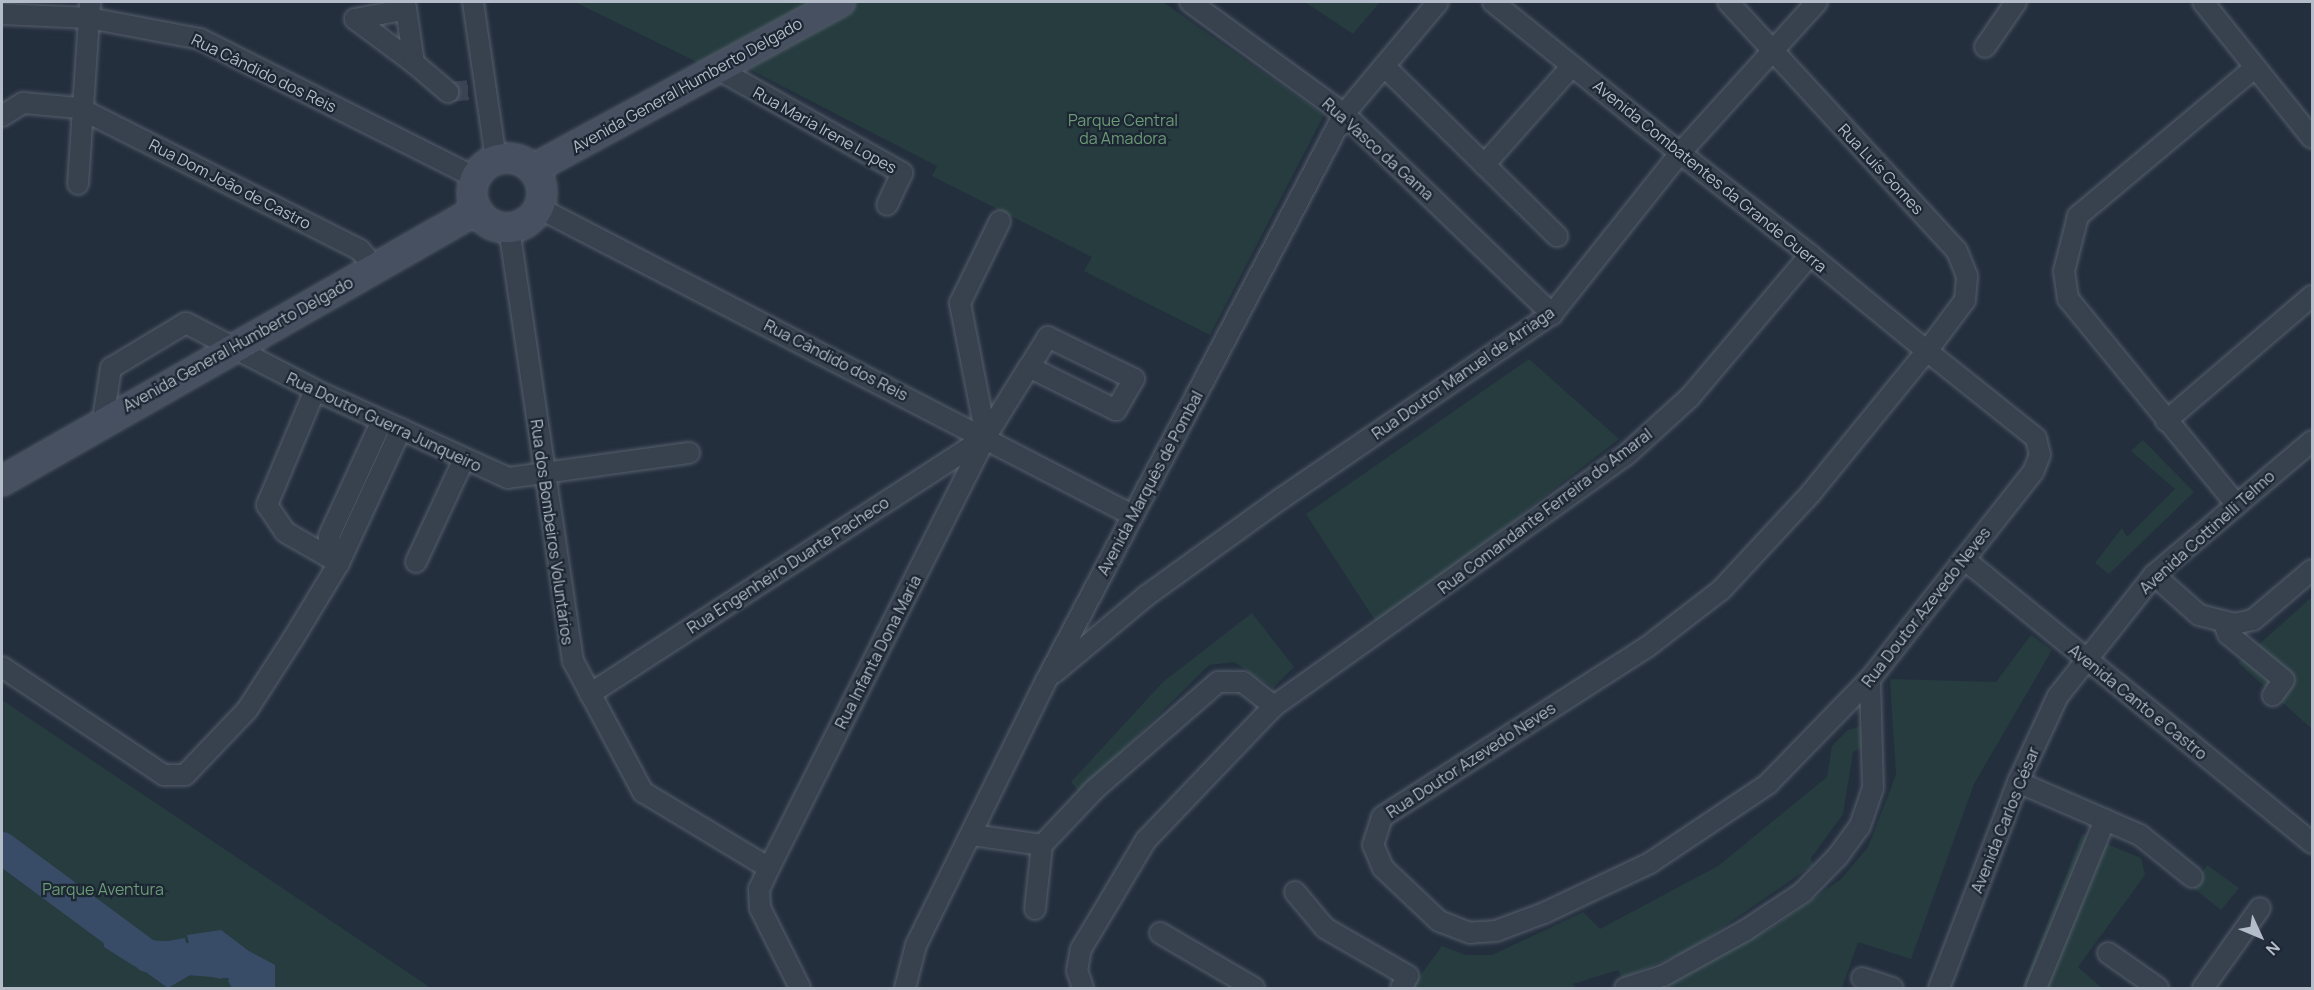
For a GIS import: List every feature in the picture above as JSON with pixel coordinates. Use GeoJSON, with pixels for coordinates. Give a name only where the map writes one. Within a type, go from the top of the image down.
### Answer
{"type":"FeatureCollection","features":[{"type":"Feature","properties":{"kind":"street"},"geometry":{"type":"LineString","coordinates":[[473,2],[478,90],[486,169],[477,210],[491,223],[509,228],[527,222],[539,208],[542,187],[533,169],[516,159],[486,169]]}},
{"type":"Feature","properties":{"kind":"street","name":"Avenida General Humberto Delgado"},"geometry":{"type":"LineString","coordinates":[[533,169],[841,2]]}},
{"type":"Feature","properties":{"kind":"street","name":"Rua Vasco da Gama"},"geometry":{"type":"LineString","coordinates":[[1190,2],[1344,114],[1552,314]]}},
{"type":"Feature","properties":{"kind":"street","name":"Avenida Marquês de Pombal"},"geometry":{"type":"LineString","coordinates":[[904,988],[916,945],[1047,679],[1344,114],[1438,2]]}},
{"type":"Feature","properties":{"kind":"street","name":"Avenida Combatentes da Grande Guerra"},"geometry":{"type":"LineString","coordinates":[[1493,2],[1927,351]]}},
{"type":"Feature","properties":{"kind":"street","name":"Rua Luís Gomes"},"geometry":{"type":"LineString","coordinates":[[1728,2],[1962,261],[1965,300],[1927,351]]}},
{"type":"Feature","properties":{"kind":"street","name":"Rua Doutor Manuel de Arriaga"},"geometry":{"type":"LineString","coordinates":[[1047,679],[1146,596],[1263,512],[1552,314],[1680,153],[1771,50],[1817,2]]}},
{"type":"Feature","properties":{"kind":"street"},"geometry":{"type":"LineString","coordinates":[[1985,47],[2016,2]]}},
{"type":"Feature","properties":{"kind":"street"},"geometry":{"type":"LineString","coordinates":[[2203,2],[2227,27],[2253,69],[2313,138]]}},
{"type":"Feature","properties":{"kind":"street"},"geometry":{"type":"LineString","coordinates":[[414,63],[404,6],[356,20],[414,63],[448,92]]}},
{"type":"Feature","properties":{"kind":"street"},"geometry":{"type":"LineString","coordinates":[[78,184],[79,108],[89,10]]}},
{"type":"Feature","properties":{"kind":"street","name":"Rua Cândido dos Reis"},"geometry":{"type":"LineString","coordinates":[[2,14],[89,10],[200,39],[486,169]]}},
{"type":"Feature","properties":{"kind":"street"},"geometry":{"type":"LineString","coordinates":[[1384,66],[1557,236]]}},
{"type":"Feature","properties":{"kind":"street"},"geometry":{"type":"LineString","coordinates":[[1484,165],[1572,66]]}},
{"type":"Feature","properties":{"kind":"street","name":"Rua Maria Irene Lopes"},"geometry":{"type":"LineString","coordinates":[[716,68],[902,173],[887,205]]}},
{"type":"Feature","properties":{"kind":"street"},"geometry":{"type":"LineString","coordinates":[[2236,504],[2068,299],[2064,271],[2078,216],[2253,69]]}},
{"type":"Feature","properties":{"kind":"street"},"geometry":{"type":"LineString","coordinates":[[2,116],[22,103],[79,108]]}},
{"type":"Feature","properties":{"kind":"street","name":"Rua Dom João de Castro"},"geometry":{"type":"LineString","coordinates":[[79,108],[360,250],[375,268]]}},
{"type":"Feature","properties":{"kind":"street","name":"Rua Cândido dos Reis"},"geometry":{"type":"LineString","coordinates":[[539,208],[986,436],[1132,515]]}},
{"type":"Feature","properties":{"kind":"street","name":"Avenida General Humberto Delgado"},"geometry":{"type":"LineString","coordinates":[[2,481],[103,419],[477,210]]}},
{"type":"Feature","properties":{"kind":"street"},"geometry":{"type":"LineString","coordinates":[[986,436],[960,303],[1000,221]]}},
{"type":"Feature","properties":{"kind":"street","name":"Rua dos Bombeiros Voluntários"},"geometry":{"type":"LineString","coordinates":[[509,228],[569,649],[590,694],[643,792],[769,868]]}},
{"type":"Feature","properties":{"kind":"street","name":"Rua Comandante Ferreira do Amaral"},"geometry":{"type":"LineString","coordinates":[[1083,988],[1077,971],[1081,949],[1146,840],[1274,706],[1626,455],[1690,397],[1810,255]]}},
{"type":"Feature","properties":{"kind":"street"},"geometry":{"type":"LineString","coordinates":[[2166,421],[2313,296]]}},
{"type":"Feature","properties":{"kind":"street","name":"Rua Doutor Guerra Junqueiro"},"geometry":{"type":"LineString","coordinates":[[103,419],[111,368],[186,323],[229,348],[315,390],[508,478],[689,453]]}},
{"type":"Feature","properties":{"kind":"street","name":"Rua Infanta Dona Maria"},"geometry":{"type":"LineString","coordinates":[[769,868],[986,436],[1029,367],[1048,337],[1134,379],[1116,410],[1029,367]]}},
{"type":"Feature","properties":{"kind":"street","name":"Rua Doutor Azevedo Neves"},"geometry":{"type":"LineString","coordinates":[[1927,351],[2039,447],[2033,472],[1870,679],[1768,784],[1699,833],[1650,863],[1496,931],[1470,933],[1439,921],[1376,857],[1375,832],[1396,806],[1647,647],[1721,590],[1811,493],[1927,351]]}},
{"type":"Feature","properties":{"kind":"street"},"geometry":{"type":"LineString","coordinates":[[315,390],[267,505],[285,532],[339,563]]}},
{"type":"Feature","properties":{"kind":"street"},"geometry":{"type":"LineString","coordinates":[[339,563],[331,554],[329,536],[382,421]]}},
{"type":"Feature","properties":{"kind":"street"},"geometry":{"type":"LineString","coordinates":[[2,667],[164,775],[181,777],[247,710],[339,563],[401,429]]}},
{"type":"Feature","properties":{"kind":"street","name":"Rua Engenheiro Duarte Pacheco"},"geometry":{"type":"LineString","coordinates":[[590,694],[986,436]]}},
{"type":"Feature","properties":{"kind":"street","name":"Avenida Cottinelli Telmo"},"geometry":{"type":"LineString","coordinates":[[2084,658],[2154,575],[2313,441]]}},
{"type":"Feature","properties":{"kind":"street"},"geometry":{"type":"LineString","coordinates":[[416,562],[464,459]]}},
{"type":"Feature","properties":{"kind":"street","name":"Avenida Canto e Castro"},"geometry":{"type":"LineString","coordinates":[[1964,559],[2084,658],[2310,834]]}},
{"type":"Feature","properties":{"kind":"street"},"geometry":{"type":"LineString","coordinates":[[2154,575],[2199,615],[2224,623],[2253,620],[2313,570]]}},
{"type":"Feature","properties":{"kind":"street"},"geometry":{"type":"LineString","coordinates":[[2224,623],[2228,634],[2284,680],[2273,695]]}},
{"type":"Feature","properties":{"kind":"street","name":"Avenida Carlos César"},"geometry":{"type":"LineString","coordinates":[[1939,988],[2018,782],[2058,696],[2084,658]]}},
{"type":"Feature","properties":{"kind":"street"},"geometry":{"type":"LineString","coordinates":[[1625,988],[1663,976],[1746,930],[1802,893],[1838,856],[1860,826],[1873,788],[1870,679]]}},
{"type":"Feature","properties":{"kind":"street"},"geometry":{"type":"LineString","coordinates":[[1035,909],[1042,845],[1095,789],[1218,682],[1243,682],[1274,706]]}},
{"type":"Feature","properties":{"kind":"street"},"geometry":{"type":"LineString","coordinates":[[2018,782],[2140,835],[2192,876]]}},
{"type":"Feature","properties":{"kind":"street"},"geometry":{"type":"LineString","coordinates":[[2036,988],[2105,820]]}},
{"type":"Feature","properties":{"kind":"street"},"geometry":{"type":"LineString","coordinates":[[972,835],[1042,845]]}},
{"type":"Feature","properties":{"kind":"street"},"geometry":{"type":"LineString","coordinates":[[769,868],[759,889],[760,908],[800,988]]}},
{"type":"Feature","properties":{"kind":"street"},"geometry":{"type":"LineString","coordinates":[[1295,892],[1325,928],[1408,976],[1401,988]]}},
{"type":"Feature","properties":{"kind":"street"},"geometry":{"type":"LineString","coordinates":[[2203,988],[2260,908]]}},
{"type":"Feature","properties":{"kind":"street"},"geometry":{"type":"LineString","coordinates":[[1160,933],[1254,988]]}},
{"type":"Feature","properties":{"kind":"street"},"geometry":{"type":"LineString","coordinates":[[2108,953],[2158,988]]}},
{"type":"Feature","properties":{"kind":"street"},"geometry":{"type":"LineString","coordinates":[[1862,978],[1892,988]]}},
{"type":"Feature","properties":{"kind":"green space","name":"Parque Central da Amadora"},"geometry":{"type":"Polygon","coordinates":[[[575,2],[1163,2],[1324,115],[1210,335],[1084,271],[1092,257],[932,176],[937,166],[722,55],[705,66],[575,2]]]}},
{"type":"Feature","properties":{"kind":"green space"},"geometry":{"type":"Polygon","coordinates":[[[1305,2],[1380,2],[1353,34],[1305,2]]]}},
{"type":"Feature","properties":{"kind":"green space"},"geometry":{"type":"Polygon","coordinates":[[[1529,359],[1619,439],[1378,625],[1306,514],[1529,359]]]}},
{"type":"Feature","properties":{"kind":"green space"},"geometry":{"type":"Polygon","coordinates":[[[2143,440],[2194,492],[2109,574],[2095,563],[2122,528],[2127,537],[2175,489],[2131,451],[2143,440]]]}},
{"type":"Feature","properties":{"kind":"green space"},"geometry":{"type":"Polygon","coordinates":[[[2312,597],[2312,729],[2238,663],[2312,597]]]}},
{"type":"Feature","properties":{"kind":"green space"},"geometry":{"type":"Polygon","coordinates":[[[1252,613],[1294,667],[1273,688],[1234,662],[1209,665],[1080,793],[1071,782],[1163,682],[1252,613]]]}},
{"type":"Feature","properties":{"kind":"green space"},"geometry":{"type":"Polygon","coordinates":[[[2031,635],[2052,650],[1974,784],[1911,959],[1858,942],[1842,988],[1658,988],[1775,926],[1841,879],[1868,847],[1896,775],[1890,679],[1996,682],[2031,635]]]}},
{"type":"Feature","properties":{"kind":"green space","name":"Parque Aventura"},"geometry":{"type":"Polygon","coordinates":[[[2,700],[196,830],[431,988],[2,988],[2,700]]]}},
{"type":"Feature","properties":{"kind":"green space"},"geometry":{"type":"Polygon","coordinates":[[[1862,726],[1863,747],[1853,752],[1843,814],[1811,858],[1813,865],[1690,950],[1622,978],[1618,970],[1573,984],[1576,988],[1411,988],[1442,946],[1465,955],[1492,955],[1583,912],[1600,929],[1718,866],[1827,777],[1832,746],[1848,730],[1862,726]]]}},
{"type":"Feature","properties":{"kind":"green space"},"geometry":{"type":"Polygon","coordinates":[[[2082,834],[2141,858],[2145,875],[2078,967],[2102,988],[2022,988],[2082,834]]]}},
{"type":"Feature","properties":{"kind":"green space"},"geometry":{"type":"Polygon","coordinates":[[[2207,865],[2239,888],[2221,910],[2192,887],[2207,865]]]}},
{"type":"Feature","properties":{"kind":"water"},"geometry":{"type":"Polygon","coordinates":[[[115,923],[151,941],[134,966],[104,947],[103,937],[115,923]]]}},
{"type":"Feature","properties":{"kind":"water"},"geometry":{"type":"Polygon","coordinates":[[[221,930],[245,948],[221,979],[196,973],[187,935],[221,930]]]}},
{"type":"Feature","properties":{"kind":"water"},"geometry":{"type":"Polygon","coordinates":[[[185,938],[192,974],[168,988],[140,968],[157,943],[185,938]]]}},
{"type":"Feature","properties":{"kind":"water"},"geometry":{"type":"Polygon","coordinates":[[[249,951],[275,965],[275,988],[232,988],[228,981],[249,951]]]}},
{"type":"Feature","properties":{"kind":"waterway"},"geometry":{"type":"LineString","coordinates":[[2,848],[148,956],[238,963],[253,988]]}},
{"type":"Feature","properties":{"kind":"tunnel"},"geometry":{"type":"LineString","coordinates":[[448,92],[472,90]]}}]}
